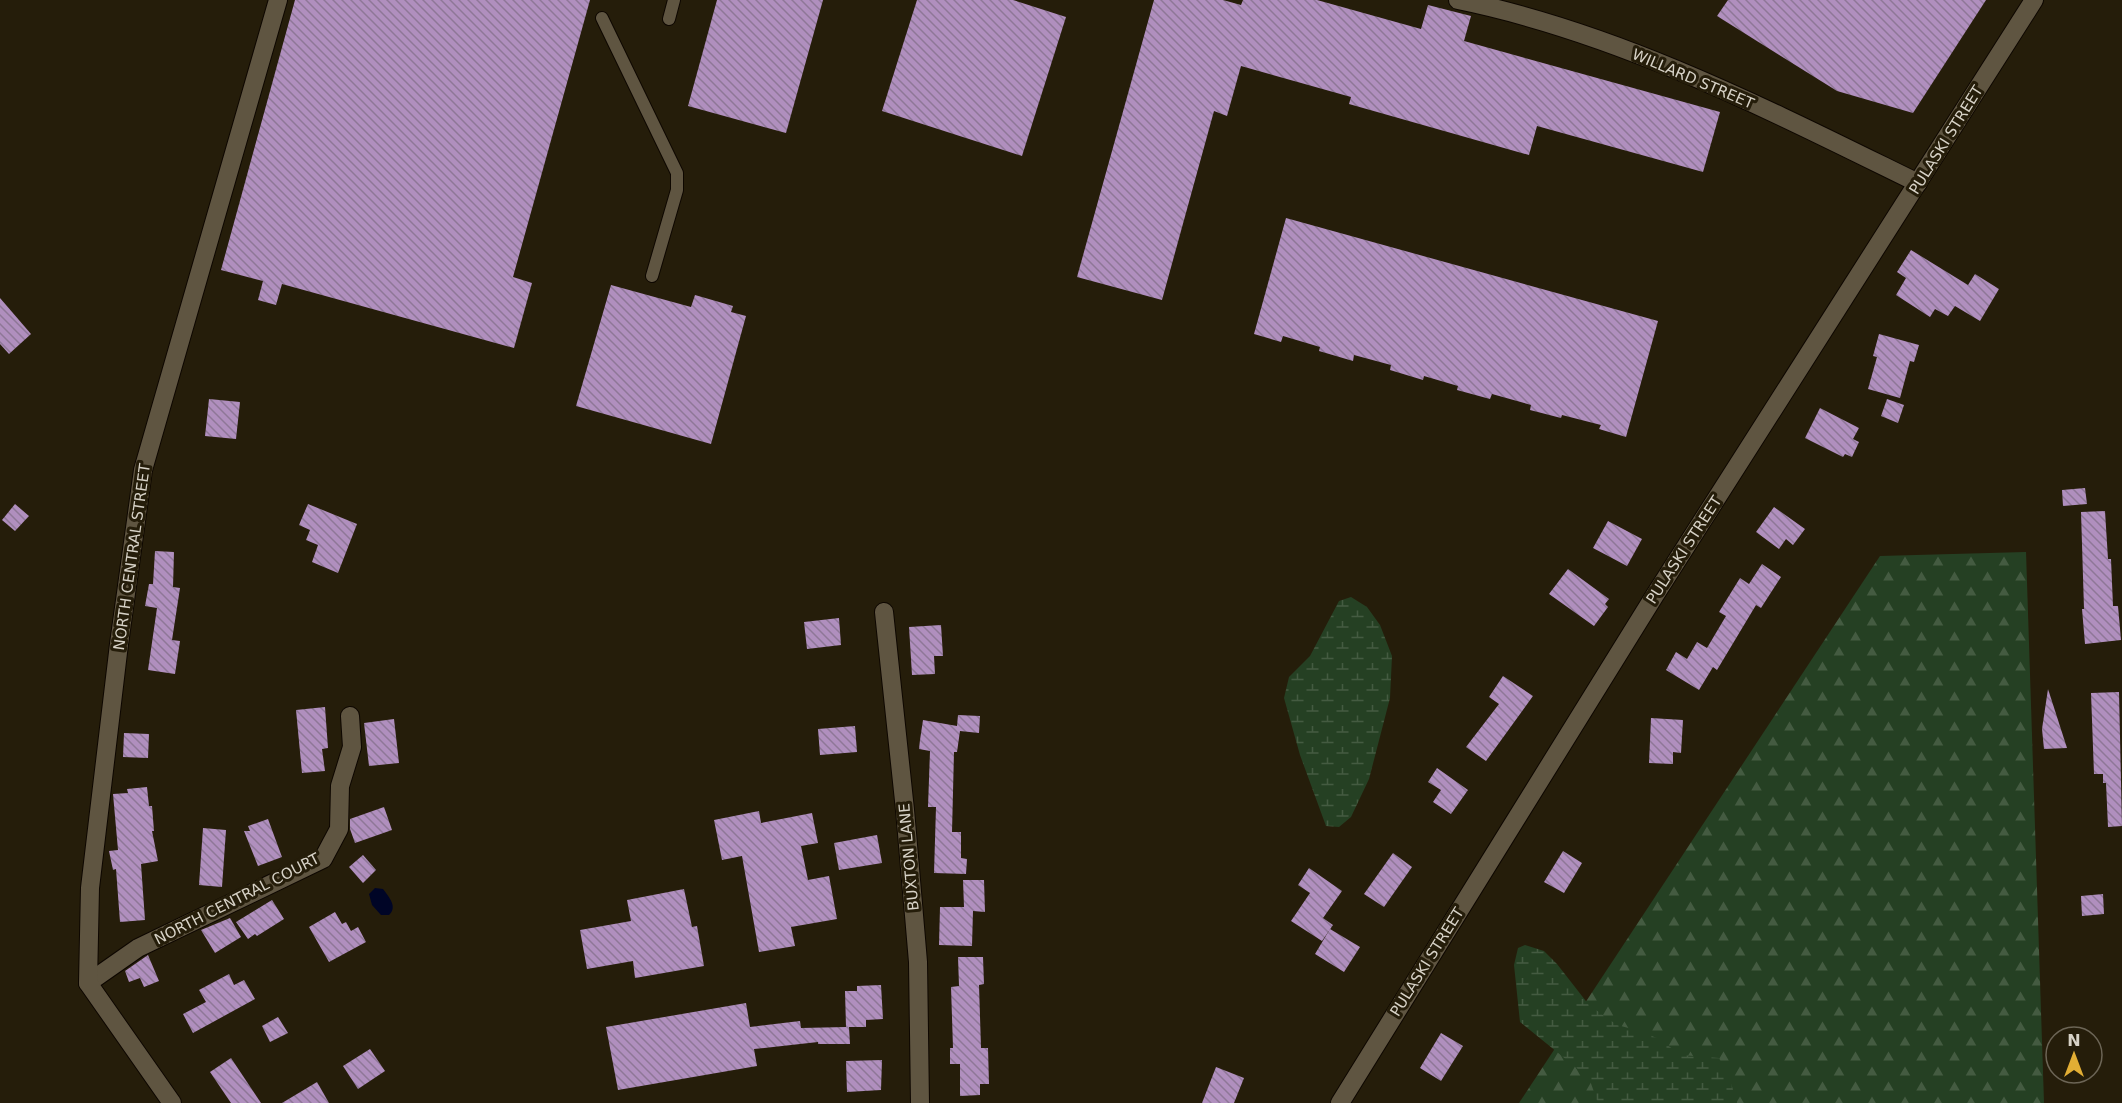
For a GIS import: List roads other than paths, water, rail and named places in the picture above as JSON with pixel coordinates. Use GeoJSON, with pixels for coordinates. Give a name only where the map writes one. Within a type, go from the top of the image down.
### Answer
{"type":"FeatureCollection","features":[{"type":"Feature","properties":{"kind":"street","name":"NORTH CENTRAL STREET"},"geometry":{"type":"LineString","coordinates":[[87,983],[90,888],[119,644],[143,470],[278,0]]}},
{"type":"Feature","properties":{"kind":"street","name":"WILLARD STREET"},"geometry":{"type":"LineString","coordinates":[[1458,0],[1508,10],[1654,60],[1812,131],[1918,183]]}},
{"type":"Feature","properties":{"kind":"street","name":"PULASKI STREET"},"geometry":{"type":"LineString","coordinates":[[1340,1103],[1655,595],[2034,0]]}},
{"type":"Feature","properties":{"kind":"street","name":"BUXTON LANE"},"geometry":{"type":"LineString","coordinates":[[884,612],[918,962],[920,1103]]}},
{"type":"Feature","properties":{"kind":"street","name":"NORTH CENTRAL COURT"},"geometry":{"type":"LineString","coordinates":[[87,983],[138,948],[323,859],[339,829],[340,786],[352,747],[350,716]]}},
{"type":"Feature","properties":{"kind":"street"},"geometry":{"type":"LineString","coordinates":[[87,983],[172,1103]]}},
{"type":"Feature","properties":{"kind":"lane"},"geometry":{"type":"LineString","coordinates":[[669,19],[674,0]]}},
{"type":"Feature","properties":{"kind":"lane"},"geometry":{"type":"LineString","coordinates":[[602,18],[677,173],[677,190],[652,276]]}},
{"type":"Feature","properties":{"kind":"water"},"geometry":{"type":"Polygon","coordinates":[[[375,888],[383,889],[390,899],[393,909],[389,915],[381,915],[372,905],[369,894],[375,888]]]}}]}
